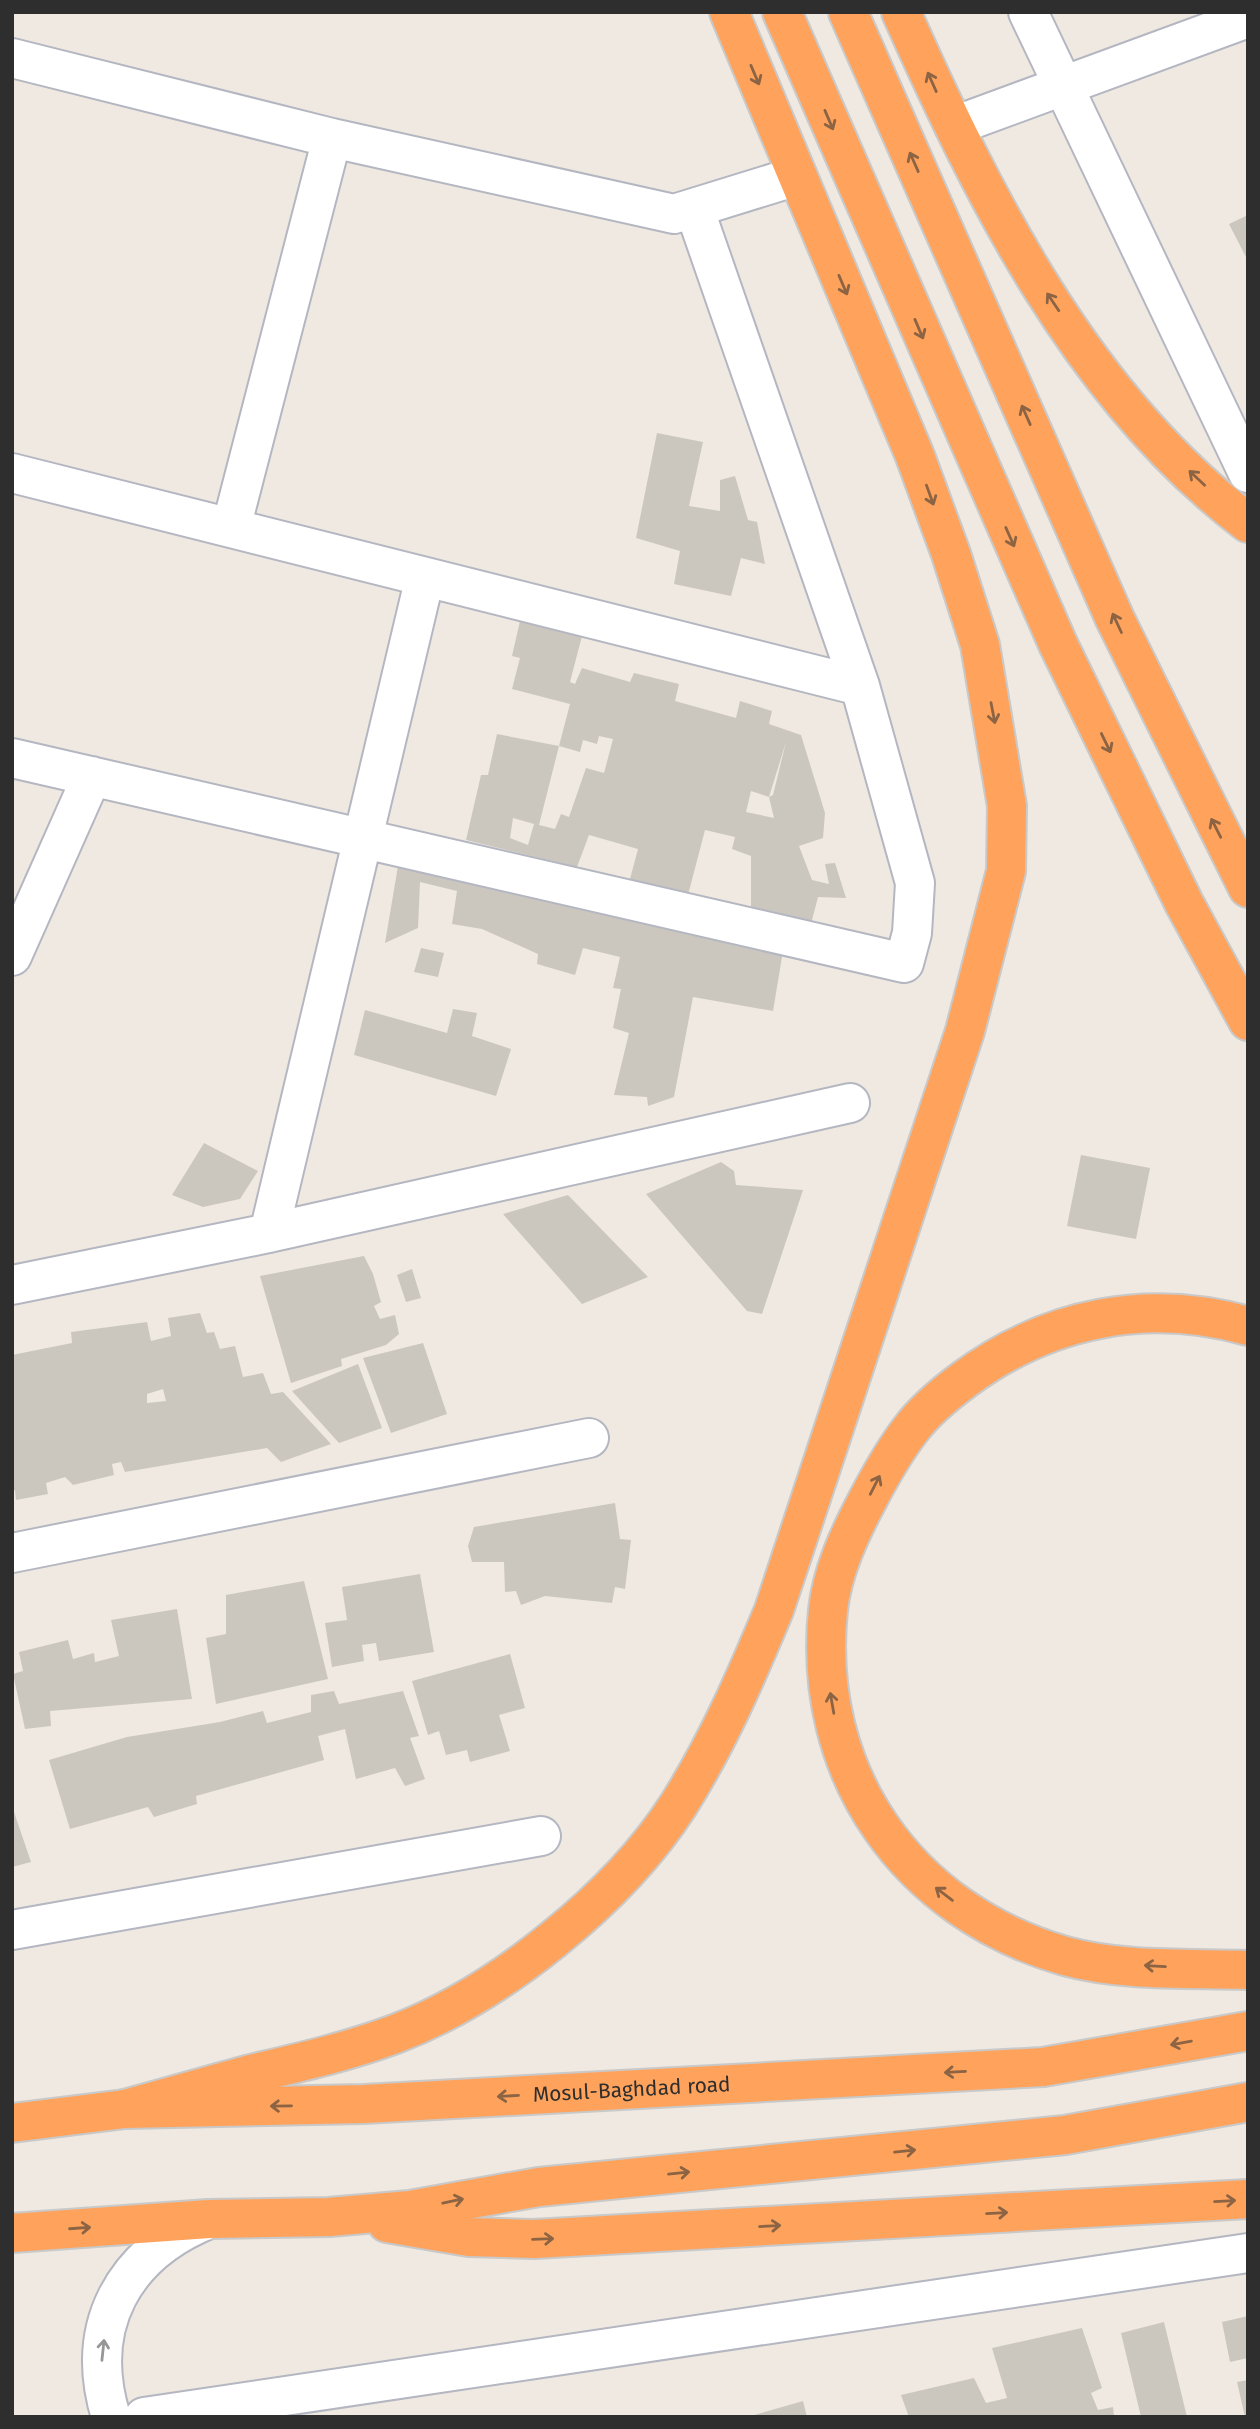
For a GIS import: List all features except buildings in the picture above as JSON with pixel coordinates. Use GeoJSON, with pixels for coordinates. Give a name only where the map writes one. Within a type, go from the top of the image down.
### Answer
{"type":"FeatureCollection","features":[{"type":"Feature","properties":{"kind":"highway"},"geometry":{"type":"LineString","coordinates":[[125,2109],[344,2052],[398,2033],[457,2004],[515,1969],[580,1917],[634,1860],[677,1807],[736,1701],[774,1610],[965,1031],[1006,871],[1007,806],[980,645],[951,554],[915,456],[729,12]]}},
{"type":"Feature","properties":{"kind":"highway"},"geometry":{"type":"LineString","coordinates":[[782,12],[1058,644],[1184,903],[1248,1021]]}},
{"type":"Feature","properties":{"kind":"highway"},"geometry":{"type":"LineString","coordinates":[[848,12],[1115,619],[1248,888]]}},
{"type":"Feature","properties":{"kind":"highway"},"geometry":{"type":"LineString","coordinates":[[901,12],[986,190],[1045,291],[1104,377],[1166,449],[1248,523]]}},
{"type":"Feature","properties":{"kind":"highway"},"geometry":{"type":"LineString","coordinates":[[934,206],[986,190]]}},
{"type":"Feature","properties":{"kind":"highway"},"geometry":{"type":"LineString","coordinates":[[825,241],[874,225]]}},
{"type":"Feature","properties":{"kind":"highway"},"geometry":{"type":"LineString","coordinates":[[1248,1326],[1212,1316],[1162,1312],[1113,1315],[1070,1324],[1022,1344],[981,1367],[946,1394],[913,1426],[882,1471],[857,1520],[839,1561],[828,1609],[828,1654],[831,1697],[841,1746],[856,1786],[877,1825],[907,1862],[938,1889],[974,1916],[1007,1933],[1067,1956],[1125,1965],[1248,1970]]}},
{"type":"Feature","properties":{"kind":"highway","name":"Mosul-Baghdad road"},"geometry":{"type":"LineString","coordinates":[[12,2123],[125,2109],[365,2104],[1043,2067],[1248,2031]]}},
{"type":"Feature","properties":{"kind":"highway"},"geometry":{"type":"LineString","coordinates":[[12,2233],[209,2218],[329,2217],[410,2210],[538,2187],[1065,2135],[1248,2102]]}},
{"type":"Feature","properties":{"kind":"highway"},"geometry":{"type":"LineString","coordinates":[[329,2217],[396,2224],[469,2237],[534,2239],[1248,2199]]}},
{"type":"Feature","properties":{"kind":"street"},"geometry":{"type":"LineString","coordinates":[[1028,12],[1248,473]]}},
{"type":"Feature","properties":{"kind":"street"},"geometry":{"type":"LineString","coordinates":[[954,126],[1248,18]]}},
{"type":"Feature","properties":{"kind":"street"},"geometry":{"type":"LineString","coordinates":[[12,58],[332,138],[674,214],[797,176]]}},
{"type":"Feature","properties":{"kind":"street"},"geometry":{"type":"LineString","coordinates":[[231,528],[332,138]]}},
{"type":"Feature","properties":{"kind":"street"},"geometry":{"type":"LineString","coordinates":[[12,758],[904,963],[912,933],[915,883],[860,686],[694,208]]}},
{"type":"Feature","properties":{"kind":"street"},"geometry":{"type":"LineString","coordinates":[[12,473],[860,686]]}},
{"type":"Feature","properties":{"kind":"street"},"geometry":{"type":"LineString","coordinates":[[270,1233],[425,577]]}},
{"type":"Feature","properties":{"kind":"street"},"geometry":{"type":"LineString","coordinates":[[12,956],[92,776]]}},
{"type":"Feature","properties":{"kind":"street"},"geometry":{"type":"LineString","coordinates":[[12,1285],[270,1233],[850,1103]]}},
{"type":"Feature","properties":{"kind":"street"},"geometry":{"type":"LineString","coordinates":[[12,1553],[589,1438]]}},
{"type":"Feature","properties":{"kind":"street"},"geometry":{"type":"LineString","coordinates":[[12,1930],[541,1836]]}},
{"type":"Feature","properties":{"kind":"street"},"geometry":{"type":"LineString","coordinates":[[111,2417],[103,2391],[102,2359],[106,2328],[116,2298],[132,2272],[154,2248],[180,2231],[209,2218]]}},
{"type":"Feature","properties":{"kind":"street"},"geometry":{"type":"LineString","coordinates":[[144,2417],[1248,2253]]}}]}
